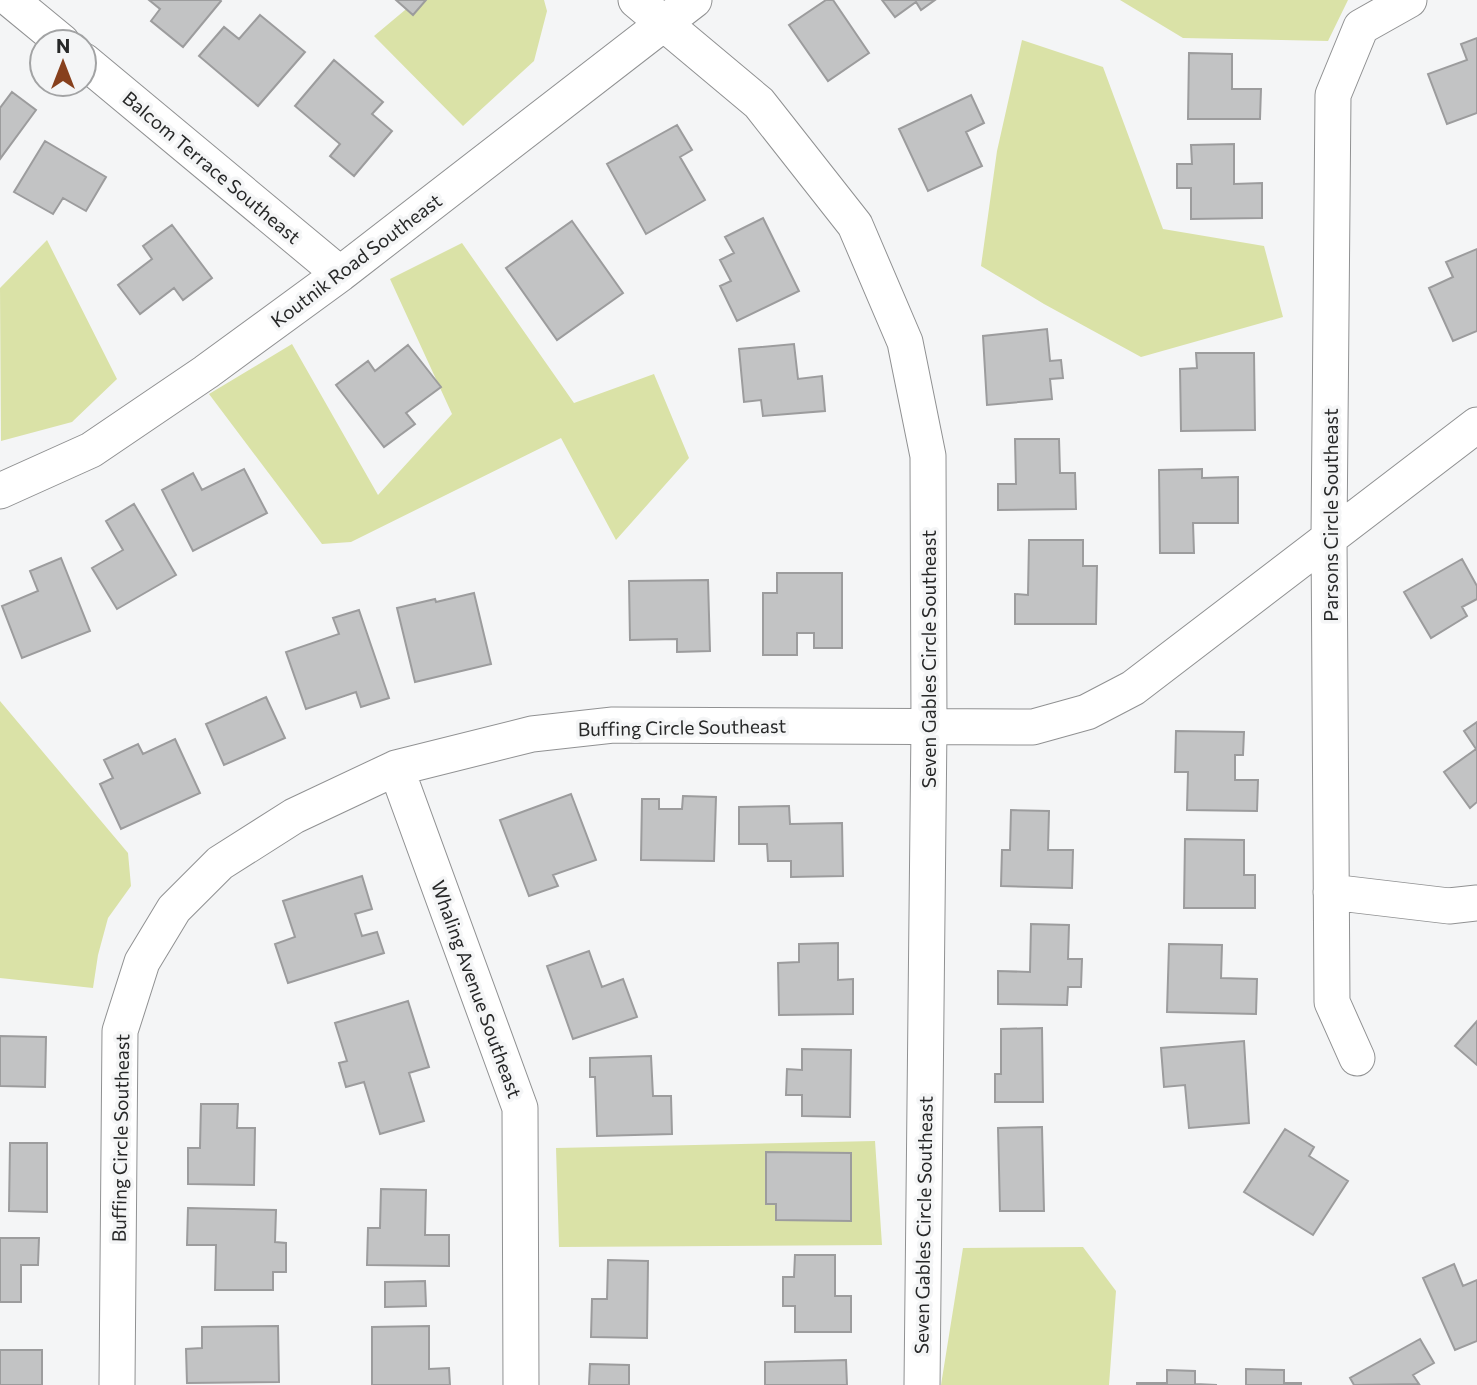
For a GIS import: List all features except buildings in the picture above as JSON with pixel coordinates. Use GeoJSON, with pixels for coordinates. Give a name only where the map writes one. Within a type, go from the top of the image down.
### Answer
{"type":"FeatureCollection","features":[{"type":"Feature","properties":{"kind":"street"},"geometry":{"type":"LineString","coordinates":[[11,0],[45,28]]}},
{"type":"Feature","properties":{"kind":"street","name":"Seven Gables Circle Southeast"},"geometry":{"type":"LineString","coordinates":[[636,0],[759,103],[855,225],[905,342],[928,456],[929,726],[922,1385]]}},
{"type":"Feature","properties":{"kind":"street","name":"Koutnik Road Southeast"},"geometry":{"type":"LineString","coordinates":[[0,491],[91,450],[206,372],[340,274],[694,0]]}},
{"type":"Feature","properties":{"kind":"street","name":"Parsons Circle Southeast"},"geometry":{"type":"LineString","coordinates":[[1357,1058],[1332,1002],[1329,536],[1333,95],[1361,27],[1409,0]]}},
{"type":"Feature","properties":{"kind":"street","name":"Balcom Terrace Southeast"},"geometry":{"type":"LineString","coordinates":[[98,73],[340,274]]}},
{"type":"Feature","properties":{"kind":"street","name":"Buffing Circle Southeast"},"geometry":{"type":"LineString","coordinates":[[117,1385],[120,1031],[142,962],[174,909],[220,863],[294,816],[396,768],[532,734],[613,725],[1033,727],[1087,712],[1133,688],[1477,425]]}},
{"type":"Feature","properties":{"kind":"street","name":"Whaling Avenue Southeast"},"geometry":{"type":"LineString","coordinates":[[396,768],[520,1108],[521,1385]]}},
{"type":"Feature","properties":{"kind":"street"},"geometry":{"type":"LineString","coordinates":[[1331,892],[1449,906],[1477,903]]}},
{"type":"Feature","properties":{"kind":"green space"},"geometry":{"type":"Polygon","coordinates":[[[417,0],[544,0],[547,11],[534,61],[463,126],[374,36],[417,0]]]}},
{"type":"Feature","properties":{"kind":"green space"},"geometry":{"type":"Polygon","coordinates":[[[1120,0],[1348,0],[1328,41],[1183,38],[1120,0]]]}},
{"type":"Feature","properties":{"kind":"green space"},"geometry":{"type":"Polygon","coordinates":[[[1022,40],[1103,67],[1163,229],[1264,246],[1283,317],[1141,357],[981,266],[997,151],[1022,40]]]}},
{"type":"Feature","properties":{"kind":"green space"},"geometry":{"type":"Polygon","coordinates":[[[47,240],[117,379],[72,422],[1,441],[0,288],[47,240]]]}},
{"type":"Feature","properties":{"kind":"green space"},"geometry":{"type":"Polygon","coordinates":[[[462,243],[574,403],[654,374],[689,458],[616,540],[561,438],[351,542],[322,544],[209,394],[292,344],[378,495],[452,414],[390,279],[462,243]]]}},
{"type":"Feature","properties":{"kind":"green space"},"geometry":{"type":"Polygon","coordinates":[[[0,701],[128,853],[131,886],[108,918],[93,988],[0,978],[0,701]]]}},
{"type":"Feature","properties":{"kind":"green space"},"geometry":{"type":"Polygon","coordinates":[[[875,1141],[882,1245],[559,1247],[556,1148],[875,1141]]]}},
{"type":"Feature","properties":{"kind":"green space"},"geometry":{"type":"Polygon","coordinates":[[[1083,1247],[1116,1291],[1109,1385],[941,1385],[963,1248],[1083,1247]]]}}]}
